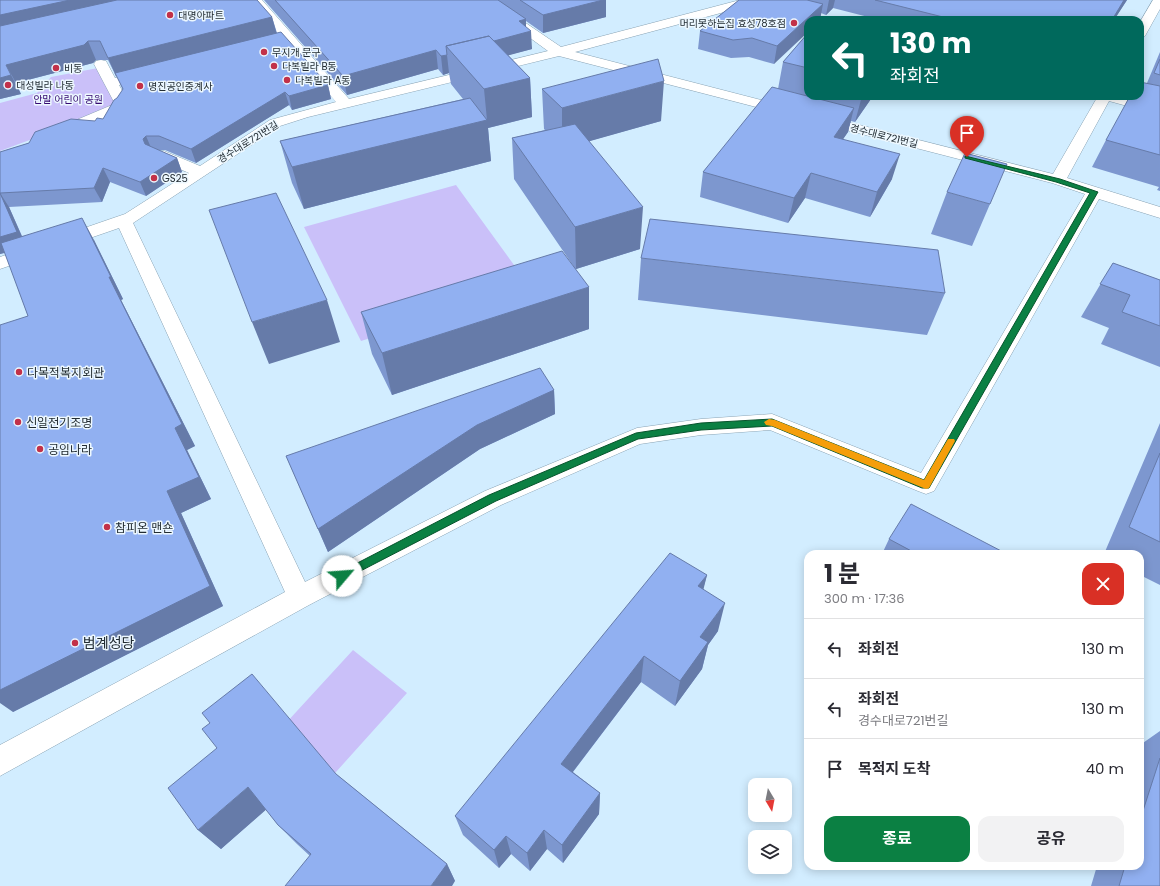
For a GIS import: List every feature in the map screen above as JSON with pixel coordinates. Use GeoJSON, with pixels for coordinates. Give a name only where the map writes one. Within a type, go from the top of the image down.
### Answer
{"type":"FeatureCollection","features":[{"type":"Feature","properties":{"kind":"street"},"geometry":{"type":"LineString","coordinates":[[255,0],[346,104]]}},
{"type":"Feature","properties":{"kind":"street"},"geometry":{"type":"LineString","coordinates":[[484,0],[559,52]]}},
{"type":"Feature","properties":{"kind":"street","name":"경수대로721번길"},"geometry":{"type":"LineString","coordinates":[[0,263],[131,218],[275,123],[303,114],[559,52],[754,0]]}},
{"type":"Feature","properties":{"kind":"street"},"geometry":{"type":"LineString","coordinates":[[1144,27],[1159,0]]}},
{"type":"Feature","properties":{"kind":"street"},"geometry":{"type":"LineString","coordinates":[[272,42],[288,38]]}},
{"type":"Feature","properties":{"kind":"street","name":"경수대로721번길"},"geometry":{"type":"LineString","coordinates":[[559,52],[1058,180],[1160,213]]}},
{"type":"Feature","properties":{"kind":"street"},"geometry":{"type":"LineString","coordinates":[[46,138],[117,108],[121,102],[101,64]]}},
{"type":"Feature","properties":{"kind":"street"},"geometry":{"type":"LineString","coordinates":[[111,82],[164,69]]}},
{"type":"Feature","properties":{"kind":"street"},"geometry":{"type":"LineString","coordinates":[[1058,180],[1103,100]]}},
{"type":"Feature","properties":{"kind":"street"},"geometry":{"type":"LineString","coordinates":[[1120,100],[1160,111]]}},
{"type":"Feature","properties":{"kind":"street"},"geometry":{"type":"LineString","coordinates":[[158,154],[201,172]]}},
{"type":"Feature","properties":{"kind":"street"},"geometry":{"type":"LineString","coordinates":[[0,761],[300,597],[493,498],[636,436],[701,427],[772,422],[926,485],[1094,192]]}},
{"type":"Feature","properties":{"kind":"street"},"geometry":{"type":"LineString","coordinates":[[124,221],[300,597]]}},
{"type":"Feature","properties":{"kind":"green space","name":"안말 어린이 공원"},"geometry":{"type":"Polygon","coordinates":[[[98,68],[117,103],[81,121],[0,151],[0,103],[37,93],[51,77],[98,68]]]}},
{"type":"Feature","properties":{"kind":"green space"},"geometry":{"type":"Polygon","coordinates":[[[456,185],[530,287],[361,341],[304,227],[456,185]]]}},
{"type":"Feature","properties":{"kind":"green space"},"geometry":{"type":"Polygon","coordinates":[[[353,650],[407,693],[318,792],[263,748],[353,650]]]}},
{"type":"Feature","properties":{"kind":"building"},"geometry":{"type":"Polygon","coordinates":[[[0,0],[70,0],[0,15],[0,0]]]}},
{"type":"Feature","properties":{"kind":"building"},"geometry":{"type":"Polygon","coordinates":[[[117,0],[257,0],[272,17],[108,58],[100,41],[88,41],[84,45],[6,65],[11,75],[0,78],[0,26],[117,0]]]}},
{"type":"Feature","properties":{"kind":"building"},"geometry":{"type":"Polygon","coordinates":[[[275,0],[498,0],[526,19],[519,21],[531,31],[494,41],[489,36],[446,46],[447,55],[441,56],[436,50],[343,76],[275,0]]]}},
{"type":"Feature","properties":{"kind":"building"},"geometry":{"type":"Polygon","coordinates":[[[520,0],[603,0],[543,15],[520,0]]]}},
{"type":"Feature","properties":{"kind":"building"},"geometry":{"type":"Polygon","coordinates":[[[739,0],[807,0],[823,4],[810,16],[804,16],[804,21],[777,46],[752,38],[733,40],[700,31],[739,0]]]}},
{"type":"Feature","properties":{"kind":"building"},"geometry":{"type":"Polygon","coordinates":[[[875,0],[1124,0],[1114,16],[939,16],[875,0]]]}},
{"type":"Feature","properties":{"kind":"building"},"geometry":{"type":"Polygon","coordinates":[[[281,32],[328,85],[289,96],[285,92],[191,149],[159,136],[146,136],[143,139],[145,144],[177,158],[140,182],[103,168],[94,188],[0,193],[0,152],[29,143],[35,132],[71,119],[95,121],[97,118],[103,119],[114,100],[123,89],[115,73],[281,32]]]}},
{"type":"Feature","properties":{"kind":"building"},"geometry":{"type":"Polygon","coordinates":[[[489,36],[530,78],[484,89],[446,46],[489,36]]]}},
{"type":"Feature","properties":{"kind":"building"},"geometry":{"type":"Polygon","coordinates":[[[804,38],[804,67],[783,62],[804,38]]]}},
{"type":"Feature","properties":{"kind":"building"},"geometry":{"type":"Polygon","coordinates":[[[658,59],[664,81],[562,108],[542,89],[658,59]]]}},
{"type":"Feature","properties":{"kind":"building"},"geometry":{"type":"Polygon","coordinates":[[[1160,59],[1160,75],[1154,73],[1160,59]]]}},
{"type":"Feature","properties":{"kind":"building"},"geometry":{"type":"Polygon","coordinates":[[[1144,83],[1160,86],[1160,155],[1106,140],[1128,100],[1144,100],[1144,83]]]}},
{"type":"Feature","properties":{"kind":"building"},"geometry":{"type":"Polygon","coordinates":[[[772,87],[804,95],[804,100],[823,100],[854,108],[834,137],[900,154],[877,192],[811,173],[794,198],[703,172],[772,87]]]}},
{"type":"Feature","properties":{"kind":"building"},"geometry":{"type":"Polygon","coordinates":[[[470,98],[487,120],[292,167],[280,141],[470,98]]]}},
{"type":"Feature","properties":{"kind":"building"},"geometry":{"type":"Polygon","coordinates":[[[575,124],[643,207],[575,227],[512,138],[575,124]]]}},
{"type":"Feature","properties":{"kind":"building"},"geometry":{"type":"Polygon","coordinates":[[[965,153],[1007,164],[990,204],[947,192],[965,153]]]}},
{"type":"Feature","properties":{"kind":"building"},"geometry":{"type":"Polygon","coordinates":[[[0,193],[17,232],[0,237],[0,193]]]}},
{"type":"Feature","properties":{"kind":"building"},"geometry":{"type":"Polygon","coordinates":[[[276,193],[327,300],[252,322],[209,210],[276,193]]]}},
{"type":"Feature","properties":{"kind":"building"},"geometry":{"type":"Polygon","coordinates":[[[82,218],[111,277],[109,277],[182,424],[175,428],[199,477],[167,491],[210,586],[0,690],[0,325],[28,316],[1,243],[82,218]]]}},
{"type":"Feature","properties":{"kind":"building"},"geometry":{"type":"Polygon","coordinates":[[[650,219],[938,250],[945,293],[641,258],[650,219]]]}},
{"type":"Feature","properties":{"kind":"building"},"geometry":{"type":"Polygon","coordinates":[[[562,251],[589,287],[382,353],[361,312],[562,251]]]}},
{"type":"Feature","properties":{"kind":"building"},"geometry":{"type":"Polygon","coordinates":[[[1113,263],[1160,280],[1160,326],[1122,312],[1130,295],[1100,284],[1113,263]]]}},
{"type":"Feature","properties":{"kind":"building"},"geometry":{"type":"Polygon","coordinates":[[[540,368],[554,390],[477,425],[318,529],[286,456],[540,368]]]}},
{"type":"Feature","properties":{"kind":"building"},"geometry":{"type":"Polygon","coordinates":[[[1160,453],[1160,542],[1129,527],[1160,453]]]}},
{"type":"Feature","properties":{"kind":"building"},"geometry":{"type":"Polygon","coordinates":[[[911,504],[999,550],[910,550],[889,539],[911,504]]]}},
{"type":"Feature","properties":{"kind":"building"},"geometry":{"type":"Polygon","coordinates":[[[670,553],[707,575],[698,586],[725,603],[700,637],[708,642],[680,681],[644,656],[561,764],[600,793],[562,845],[544,830],[527,853],[506,836],[494,850],[455,816],[670,553]]]}},
{"type":"Feature","properties":{"kind":"building"},"geometry":{"type":"Polygon","coordinates":[[[252,674],[336,774],[447,864],[431,886],[285,886],[311,854],[278,825],[248,787],[198,830],[168,788],[217,748],[202,729],[210,723],[202,713],[252,674]]]}},
{"type":"Feature","properties":{"kind":"building"},"geometry":{"type":"Polygon","coordinates":[[[1160,758],[1160,886],[1119,886],[1124,870],[1144,870],[1144,808],[1160,758]]]}},
{"type":"Feature","properties":{"kind":"slow traffic"},"geometry":{"type":"LineString","coordinates":[[769,422],[926,485],[951,441]]}},
{"type":"Feature","properties":{"kind":"place","name":"대명아파트"},"geometry":{"type":"Point","coordinates":[170,15]}},
{"type":"Feature","properties":{"kind":"place","name":"머리못하는집 효성78호점"},"geometry":{"type":"Point","coordinates":[794,23]}},
{"type":"Feature","properties":{"kind":"place","name":"무지개 문구"},"geometry":{"type":"Point","coordinates":[264,52]}},
{"type":"Feature","properties":{"kind":"place","name":"다복빌라 B동"},"geometry":{"type":"Point","coordinates":[274,66]}},
{"type":"Feature","properties":{"kind":"place","name":"비동"},"geometry":{"type":"Point","coordinates":[56,68]}},
{"type":"Feature","properties":{"kind":"place","name":"다복빌라 A동"},"geometry":{"type":"Point","coordinates":[287,80]}},
{"type":"Feature","properties":{"kind":"place","name":"대성빌라 나동"},"geometry":{"type":"Point","coordinates":[8,85]}},
{"type":"Feature","properties":{"kind":"place","name":"명진공인중계사"},"geometry":{"type":"Point","coordinates":[140,86]}},
{"type":"Feature","properties":{"kind":"place","name":"GS25"},"geometry":{"type":"Point","coordinates":[154,178]}},
{"type":"Feature","properties":{"kind":"place","name":"다목적복지회관"},"geometry":{"type":"Point","coordinates":[19,372]}},
{"type":"Feature","properties":{"kind":"place","name":"신일전기조명"},"geometry":{"type":"Point","coordinates":[18,422]}},
{"type":"Feature","properties":{"kind":"place","name":"공임나라"},"geometry":{"type":"Point","coordinates":[40,449]}},
{"type":"Feature","properties":{"kind":"place","name":"참피온 맨숀"},"geometry":{"type":"Point","coordinates":[107,527]}},
{"type":"Feature","properties":{"kind":"place","name":"범계성당"},"geometry":{"type":"Point","coordinates":[75,643]}},
{"type":"Feature","properties":{"kind":"route"},"geometry":{"type":"LineString","coordinates":[[342,576],[493,498],[636,436],[701,427],[772,422],[926,485],[1094,192],[1058,180],[967,157]]}}]}
